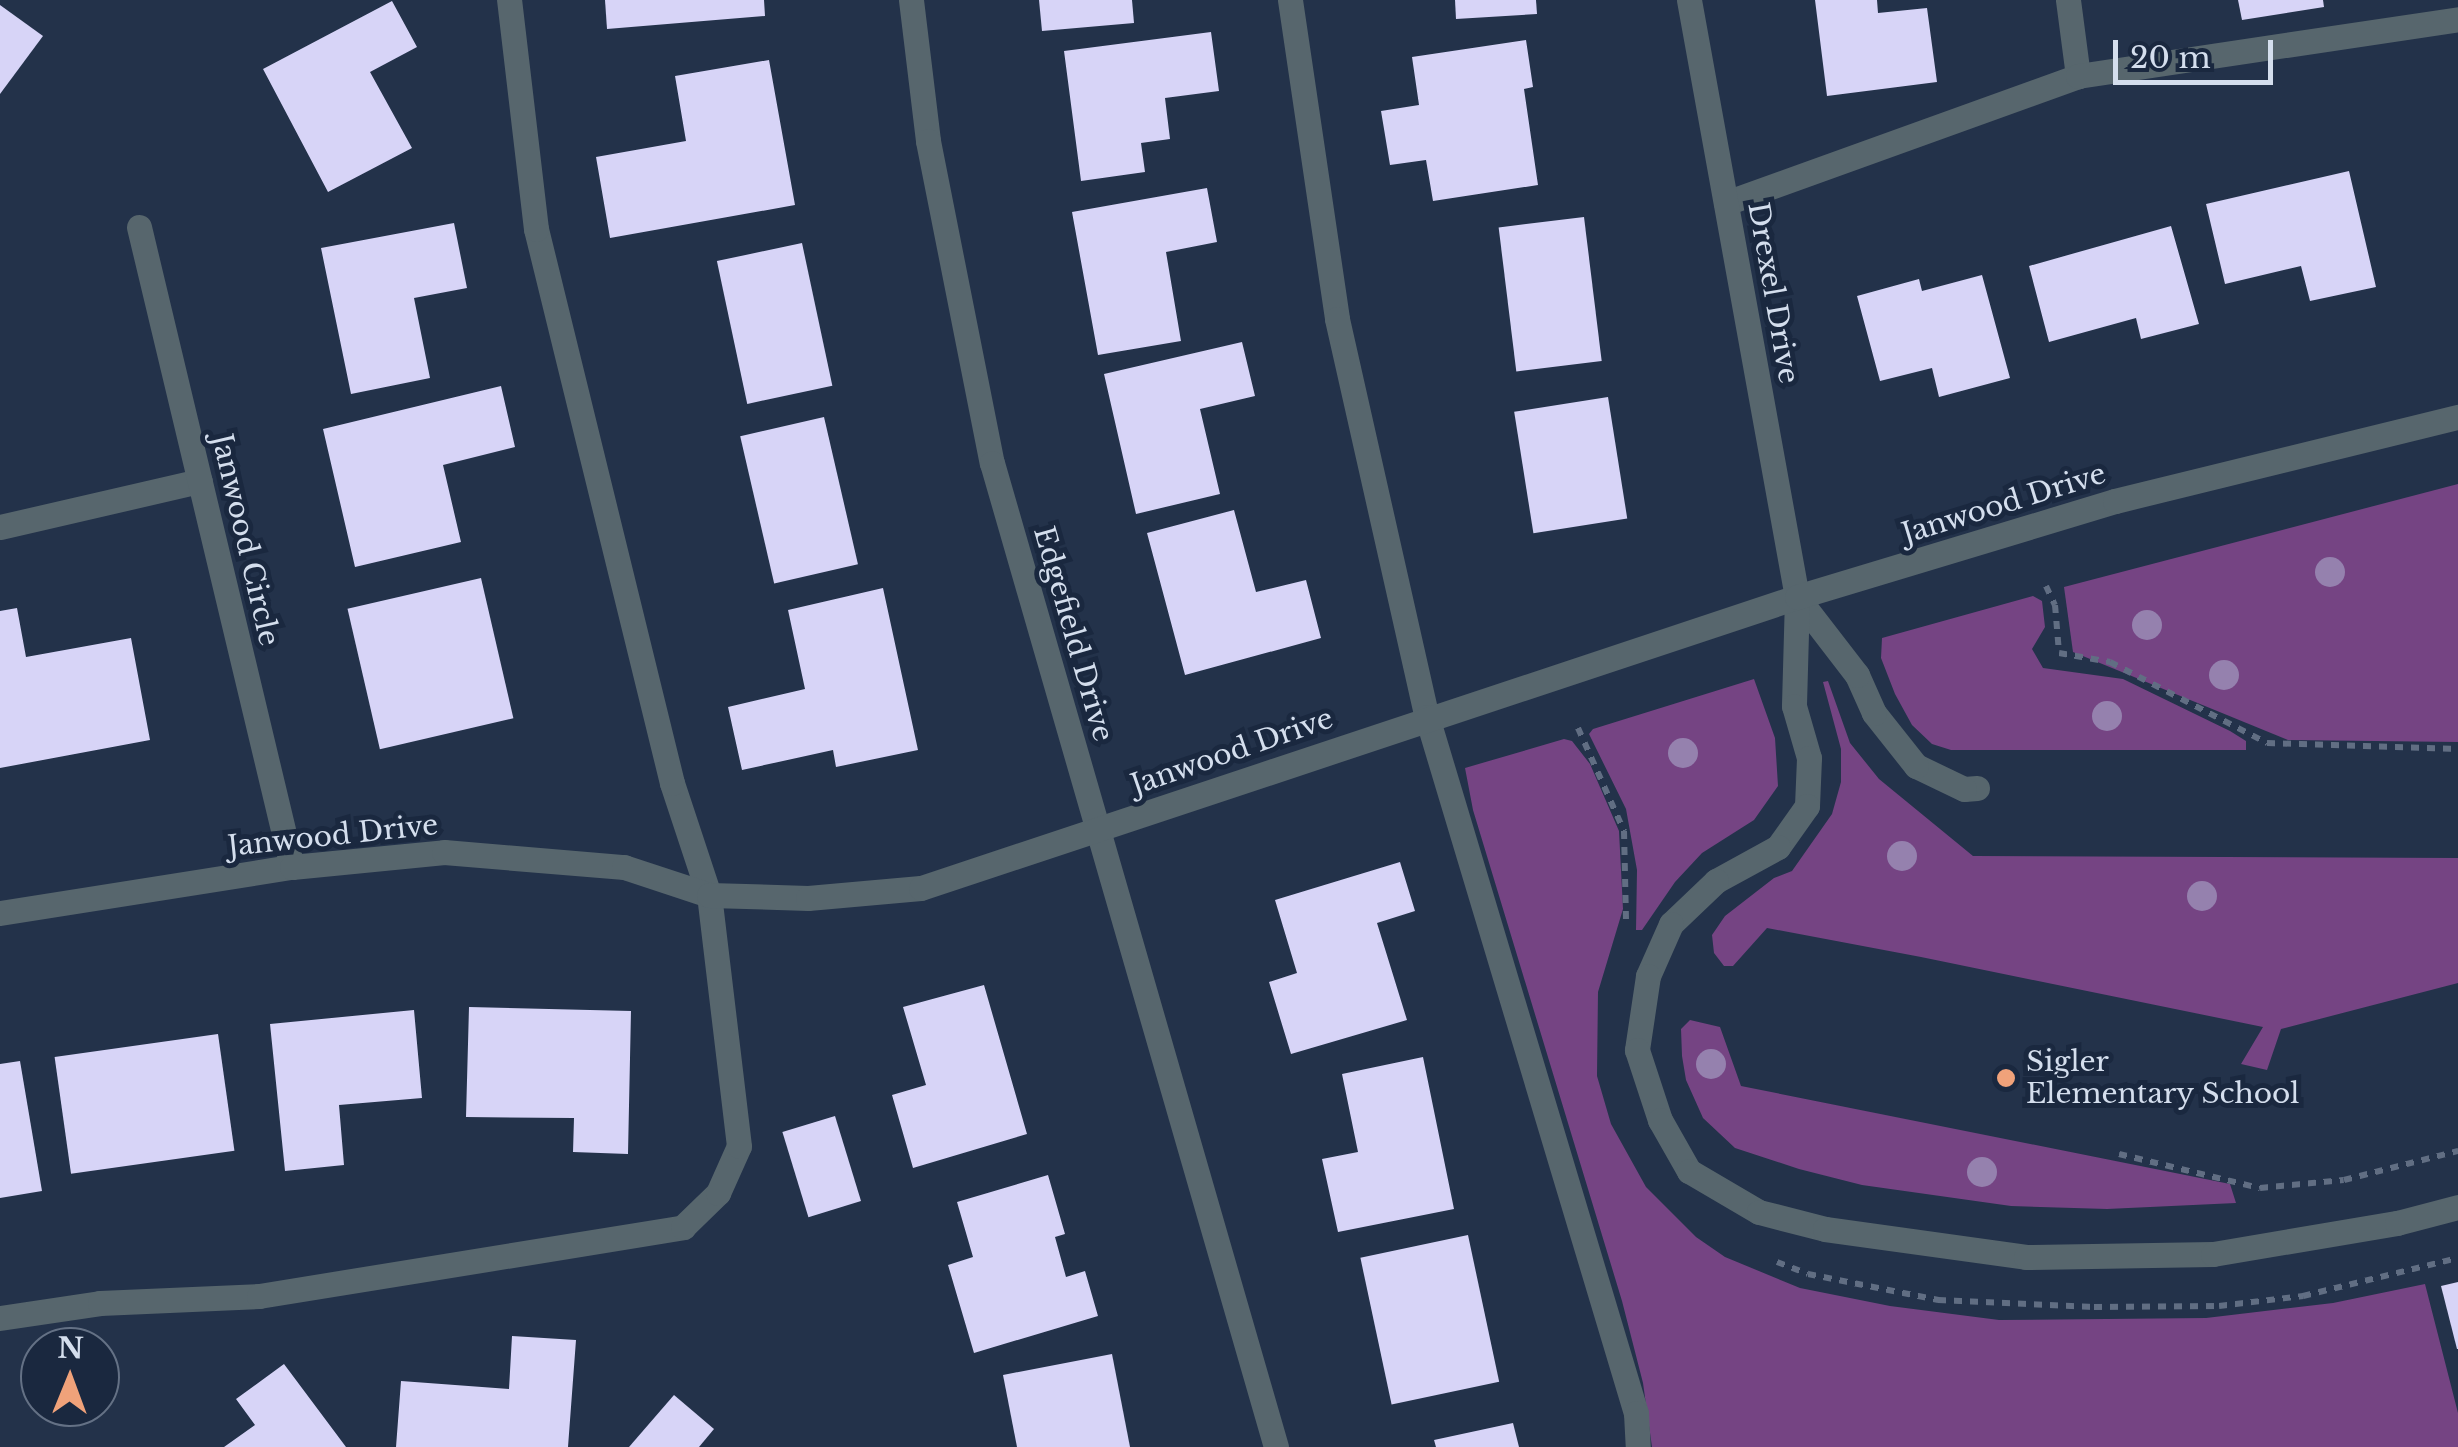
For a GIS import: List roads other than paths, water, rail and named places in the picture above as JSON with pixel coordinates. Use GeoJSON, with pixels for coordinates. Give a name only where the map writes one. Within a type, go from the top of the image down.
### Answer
{"type":"FeatureCollection","features":[{"type":"Feature","properties":{"kind":"street"},"geometry":{"type":"LineString","coordinates":[[0,1318],[100,1304],[260,1296],[682,1227],[718,1193],[739,1146],[708,895],[672,783],[536,228],[509,0]]}},
{"type":"Feature","properties":{"kind":"street","name":"Edgefield Drive"},"geometry":{"type":"LineString","coordinates":[[911,0],[928,141],[992,463],[1276,1447]]}},
{"type":"Feature","properties":{"kind":"street"},"geometry":{"type":"LineString","coordinates":[[1290,0],[1337,319],[1427,717],[1630,1394],[1638,1447]]}},
{"type":"Feature","properties":{"kind":"street","name":"Drexel Drive"},"geometry":{"type":"LineString","coordinates":[[1689,0],[1797,597],[1794,706],[1809,758],[1807,806],[1778,847],[1716,881],[1671,924],[1648,976],[1638,1050],[1660,1120],[1689,1171],[1759,1212],[1825,1229],[2026,1257],[2213,1254],[2397,1223],[2458,1207]]}},
{"type":"Feature","properties":{"kind":"street"},"geometry":{"type":"LineString","coordinates":[[2068,0],[2078,76]]}},
{"type":"Feature","properties":{"kind":"street"},"geometry":{"type":"LineString","coordinates":[[1726,203],[2078,76],[2458,19]]}},
{"type":"Feature","properties":{"kind":"street","name":"Janwood Circle"},"geometry":{"type":"LineString","coordinates":[[139,227],[292,867]]}},
{"type":"Feature","properties":{"kind":"street","name":"Janwood Drive"},"geometry":{"type":"LineString","coordinates":[[0,913],[292,867],[444,852],[624,867],[708,895],[808,898],[921,888],[1797,597],[2115,501],[2458,417]]}},
{"type":"Feature","properties":{"kind":"street"},"geometry":{"type":"LineString","coordinates":[[0,527],[200,481]]}},
{"type":"Feature","properties":{"kind":"street"},"geometry":{"type":"LineString","coordinates":[[1797,597],[1857,675],[1874,714],[1916,766],[1964,789],[1977,788]]}},
{"type":"Feature","properties":{"kind":"place","name":"Sigler Elementary School"},"geometry":{"type":"Point","coordinates":[2006,1078]}}]}
